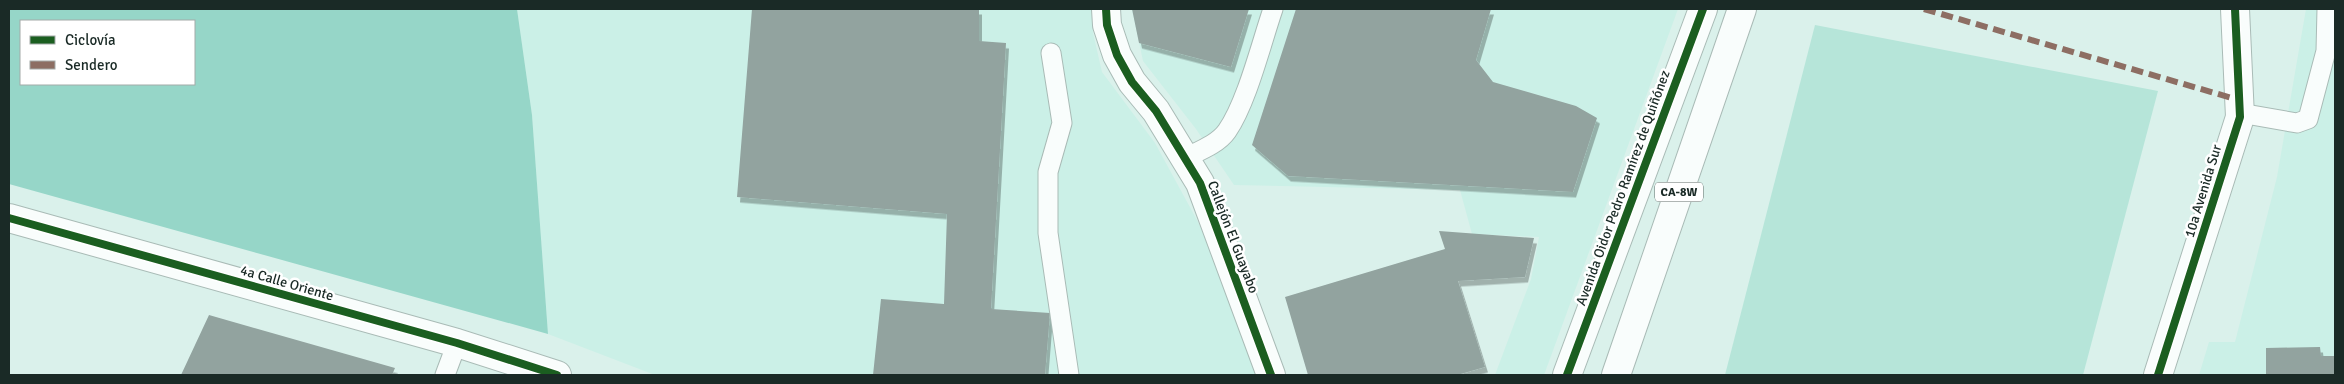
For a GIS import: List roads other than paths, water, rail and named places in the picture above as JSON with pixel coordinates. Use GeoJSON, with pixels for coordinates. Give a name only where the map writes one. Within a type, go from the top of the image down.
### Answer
{"type":"FeatureCollection","features":[{"type":"Feature","properties":{"kind":"street","name":"Callejón El Guayabo"},"geometry":{"type":"LineString","coordinates":[[1106,9],[1107,25],[1116,55],[1200,183],[1271,375]]}},
{"type":"Feature","properties":{"kind":"street","name":"Avenida Oidor Pedro Ramírez de Quiñónez"},"geometry":{"type":"LineString","coordinates":[[1568,375],[1703,9]]}},
{"type":"Feature","properties":{"kind":"street","name":"CA-8W"},"geometry":{"type":"LineString","coordinates":[[1616,375],[1742,9]]}},
{"type":"Feature","properties":{"kind":"street","name":"10a Avenida Sur"},"geometry":{"type":"LineString","coordinates":[[2158,375],[2240,113],[2235,9]]}},
{"type":"Feature","properties":{"kind":"street","name":"4a Calle Oriente"},"geometry":{"type":"LineString","coordinates":[[9,218],[457,343],[557,375]]}},
{"type":"Feature","properties":{"kind":"lane"},"geometry":{"type":"LineString","coordinates":[[1185,158],[1210,146],[1226,132],[1240,106],[1273,9]]}},
{"type":"Feature","properties":{"kind":"lane"},"geometry":{"type":"LineString","coordinates":[[2240,113],[2297,123],[2308,118],[2326,51],[2327,9]]}},
{"type":"Feature","properties":{"kind":"lane"},"geometry":{"type":"LineString","coordinates":[[1050,53],[1062,123],[1048,172],[1048,233],[1069,375]]}},
{"type":"Feature","properties":{"kind":"lane"},"geometry":{"type":"LineString","coordinates":[[445,375],[457,343]]}}]}
